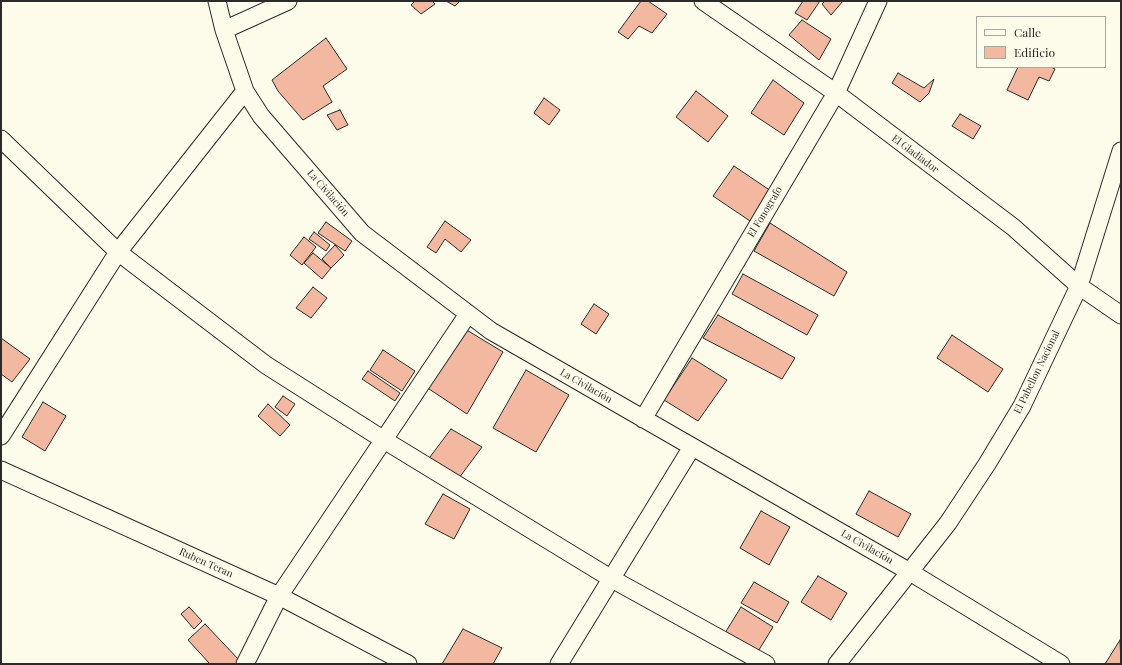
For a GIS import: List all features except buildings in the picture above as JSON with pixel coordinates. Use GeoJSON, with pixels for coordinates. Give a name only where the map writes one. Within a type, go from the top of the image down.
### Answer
{"type":"FeatureCollection","features":[{"type":"Feature","properties":{"kind":"street","name":"La Civilación"},"geometry":{"type":"LineString","coordinates":[[217,1],[224,30],[245,91],[261,116],[362,233],[491,331],[910,572],[1061,664]]}},
{"type":"Feature","properties":{"kind":"street"},"geometry":{"type":"LineString","coordinates":[[224,30],[288,1]]}},
{"type":"Feature","properties":{"kind":"street","name":"El Gladiador"},"geometry":{"type":"LineString","coordinates":[[703,1],[836,93],[1012,227],[1079,286],[1121,315]]}},
{"type":"Feature","properties":{"kind":"street","name":"El Fonografo"},"geometry":{"type":"LineString","coordinates":[[643,418],[836,93],[878,1]]}},
{"type":"Feature","properties":{"kind":"street"},"geometry":{"type":"LineString","coordinates":[[1,436],[118,252],[245,91]]}},
{"type":"Feature","properties":{"kind":"street"},"geometry":{"type":"LineString","coordinates":[[1,139],[118,252],[266,365],[384,440],[612,578],[766,664]]}},
{"type":"Feature","properties":{"kind":"street","name":"El Pabellon Nacional"},"geometry":{"type":"LineString","coordinates":[[837,664],[948,523],[987,464],[1022,406],[1079,286],[1121,151]]}},
{"type":"Feature","properties":{"kind":"street"},"geometry":{"type":"LineString","coordinates":[[245,664],[279,596],[468,314]]}},
{"type":"Feature","properties":{"kind":"street"},"geometry":{"type":"LineString","coordinates":[[559,664],[692,447]]}},
{"type":"Feature","properties":{"kind":"street","name":"Ruben Teran"},"geometry":{"type":"LineString","coordinates":[[1,470],[279,596],[408,664]]}}]}
